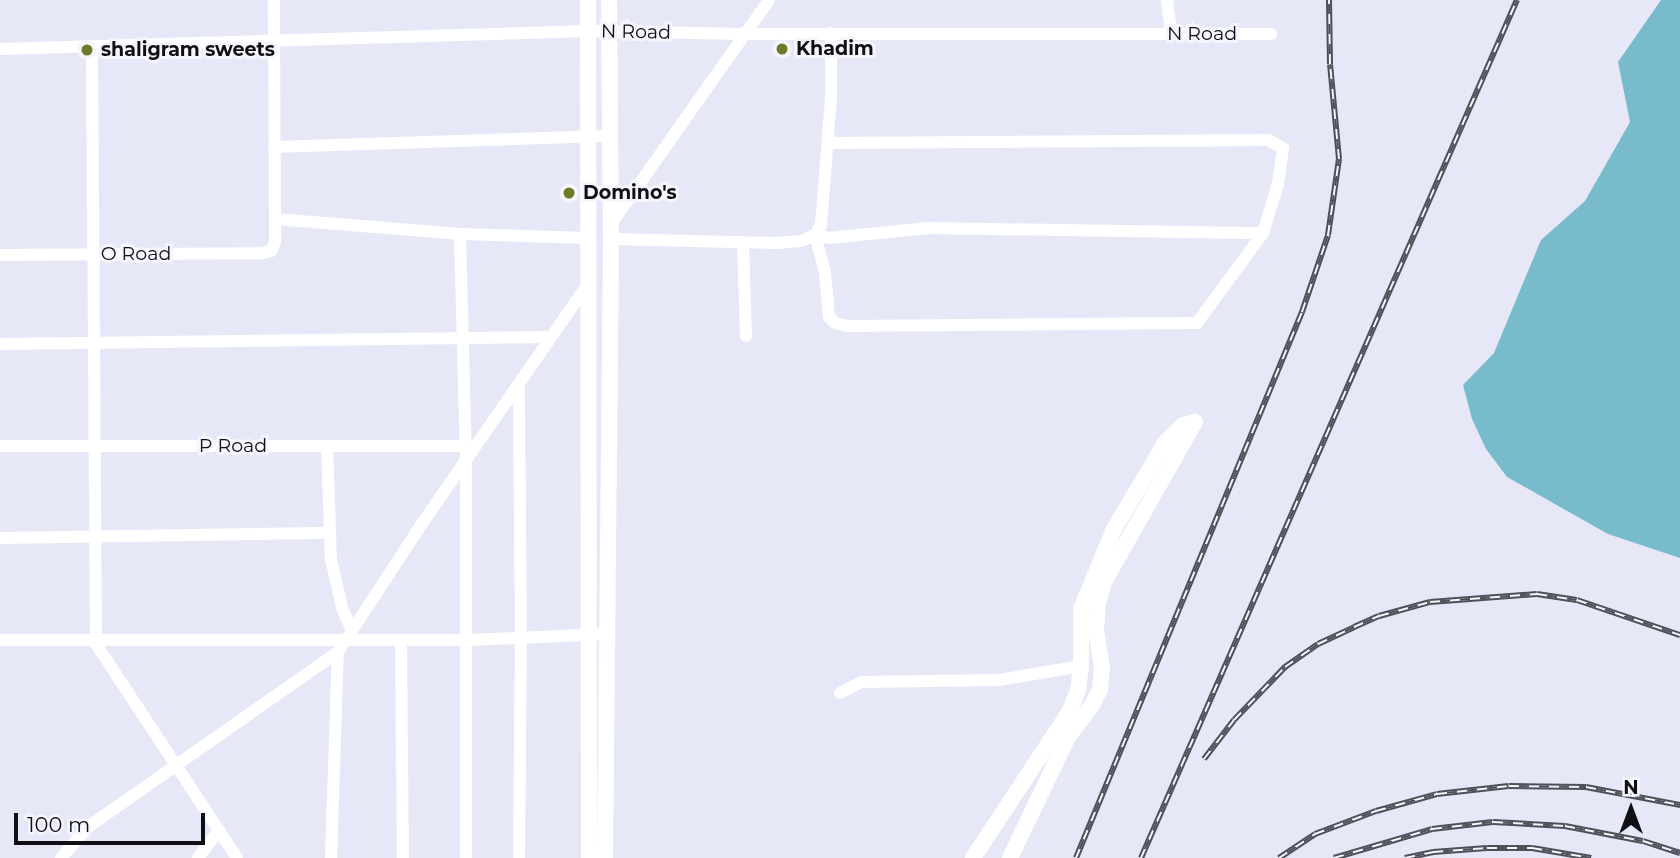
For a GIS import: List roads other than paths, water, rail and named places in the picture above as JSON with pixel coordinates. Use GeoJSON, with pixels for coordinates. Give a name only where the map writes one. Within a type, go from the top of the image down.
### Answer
{"type":"FeatureCollection","features":[{"type":"Feature","properties":{"kind":"street"},"geometry":{"type":"LineString","coordinates":[[274,0],[275,219],[460,234],[590,238]]}},
{"type":"Feature","properties":{"kind":"street"},"geometry":{"type":"LineString","coordinates":[[588,0],[591,280],[589,858]]}},
{"type":"Feature","properties":{"kind":"street"},"geometry":{"type":"LineString","coordinates":[[605,858],[611,232],[609,0]]}},
{"type":"Feature","properties":{"kind":"street"},"geometry":{"type":"LineString","coordinates":[[1167,0],[1171,34]]}},
{"type":"Feature","properties":{"kind":"street"},"geometry":{"type":"LineString","coordinates":[[611,232],[766,1]]}},
{"type":"Feature","properties":{"kind":"street","name":"N Road"},"geometry":{"type":"LineString","coordinates":[[0,48],[589,31],[744,34],[1271,34]]}},
{"type":"Feature","properties":{"kind":"street"},"geometry":{"type":"LineString","coordinates":[[828,143],[1268,140],[1283,148],[1278,184],[1263,233],[1197,323],[860,326],[835,323],[829,317],[825,272],[815,235],[821,225],[828,143],[831,33]]}},
{"type":"Feature","properties":{"kind":"street"},"geometry":{"type":"LineString","coordinates":[[92,47],[93,537],[96,640],[237,858]]}},
{"type":"Feature","properties":{"kind":"street"},"geometry":{"type":"LineString","coordinates":[[274,147],[610,136]]}},
{"type":"Feature","properties":{"kind":"street","name":"O Road"},"geometry":{"type":"LineString","coordinates":[[0,255],[262,253],[271,251],[275,242],[275,219]]}},
{"type":"Feature","properties":{"kind":"street"},"geometry":{"type":"LineString","coordinates":[[611,232],[743,242],[801,241],[815,235],[829,238],[929,228],[1263,233]]}},
{"type":"Feature","properties":{"kind":"street"},"geometry":{"type":"LineString","coordinates":[[460,234],[466,446],[466,858]]}},
{"type":"Feature","properties":{"kind":"street"},"geometry":{"type":"LineString","coordinates":[[743,242],[747,336]]}},
{"type":"Feature","properties":{"kind":"street"},"geometry":{"type":"LineString","coordinates":[[61,858],[88,827],[338,652],[591,280]]}},
{"type":"Feature","properties":{"kind":"street"},"geometry":{"type":"LineString","coordinates":[[0,344],[94,345],[551,337]]}},
{"type":"Feature","properties":{"kind":"street"},"geometry":{"type":"LineString","coordinates":[[519,385],[522,638],[519,858]]}},
{"type":"Feature","properties":{"kind":"street"},"geometry":{"type":"LineString","coordinates":[[973,858],[1070,710],[1078,690],[1081,666],[1081,609],[1114,529],[1165,443],[1182,425],[1195,422],[1104,582],[1098,603],[1096,629],[1102,668],[1100,689],[1091,707],[1069,737],[1010,858]]}},
{"type":"Feature","properties":{"kind":"street","name":"P Road"},"geometry":{"type":"LineString","coordinates":[[0,446],[466,446]]}},
{"type":"Feature","properties":{"kind":"street"},"geometry":{"type":"LineString","coordinates":[[327,446],[330,533],[335,582],[349,635]]}},
{"type":"Feature","properties":{"kind":"street"},"geometry":{"type":"LineString","coordinates":[[0,538],[330,533]]}},
{"type":"Feature","properties":{"kind":"street"},"geometry":{"type":"LineString","coordinates":[[0,640],[349,635],[401,640],[467,640],[609,634]]}},
{"type":"Feature","properties":{"kind":"street"},"geometry":{"type":"LineString","coordinates":[[401,640],[403,858]]}},
{"type":"Feature","properties":{"kind":"street"},"geometry":{"type":"LineString","coordinates":[[331,858],[338,652]]}},
{"type":"Feature","properties":{"kind":"street"},"geometry":{"type":"LineString","coordinates":[[840,693],[862,682],[999,680],[1081,666]]}},
{"type":"Feature","properties":{"kind":"street"},"geometry":{"type":"LineString","coordinates":[[198,858],[219,830]]}},
{"type":"Feature","properties":{"kind":"water"},"geometry":{"type":"Polygon","coordinates":[[[1661,0],[1680,0],[1680,558],[1608,534],[1507,477],[1486,449],[1472,419],[1463,385],[1494,353],[1541,240],[1585,201],[1630,122],[1618,62],[1661,0]]]}},
{"type":"Feature","properties":{"kind":"railway"},"geometry":{"type":"LineString","coordinates":[[1076,858],[1302,312],[1328,235],[1339,159],[1330,64],[1329,0]]}},
{"type":"Feature","properties":{"kind":"railway"},"geometry":{"type":"LineString","coordinates":[[1141,858],[1517,0]]}},
{"type":"Feature","properties":{"kind":"railway"},"geometry":{"type":"LineString","coordinates":[[1204,759],[1234,720],[1285,667],[1318,644],[1379,616],[1430,602],[1537,594],[1577,600],[1680,635]]}},
{"type":"Feature","properties":{"kind":"railway"},"geometry":{"type":"LineString","coordinates":[[1279,858],[1315,834],[1376,811],[1437,794],[1509,786],[1586,787],[1680,805]]}},
{"type":"Feature","properties":{"kind":"railway"},"geometry":{"type":"LineString","coordinates":[[1334,858],[1432,829],[1493,822],[1565,826],[1643,841],[1680,853]]}},
{"type":"Feature","properties":{"kind":"railway"},"geometry":{"type":"LineString","coordinates":[[1405,858],[1433,852],[1487,848],[1532,848],[1591,858]]}},
{"type":"Feature","properties":{"kind":"place","name":"Khadim"},"geometry":{"type":"Point","coordinates":[782,49]}},
{"type":"Feature","properties":{"kind":"place","name":"shaligram sweets"},"geometry":{"type":"Point","coordinates":[87,50]}},
{"type":"Feature","properties":{"kind":"place","name":"Domino's"},"geometry":{"type":"Point","coordinates":[569,193]}}]}
